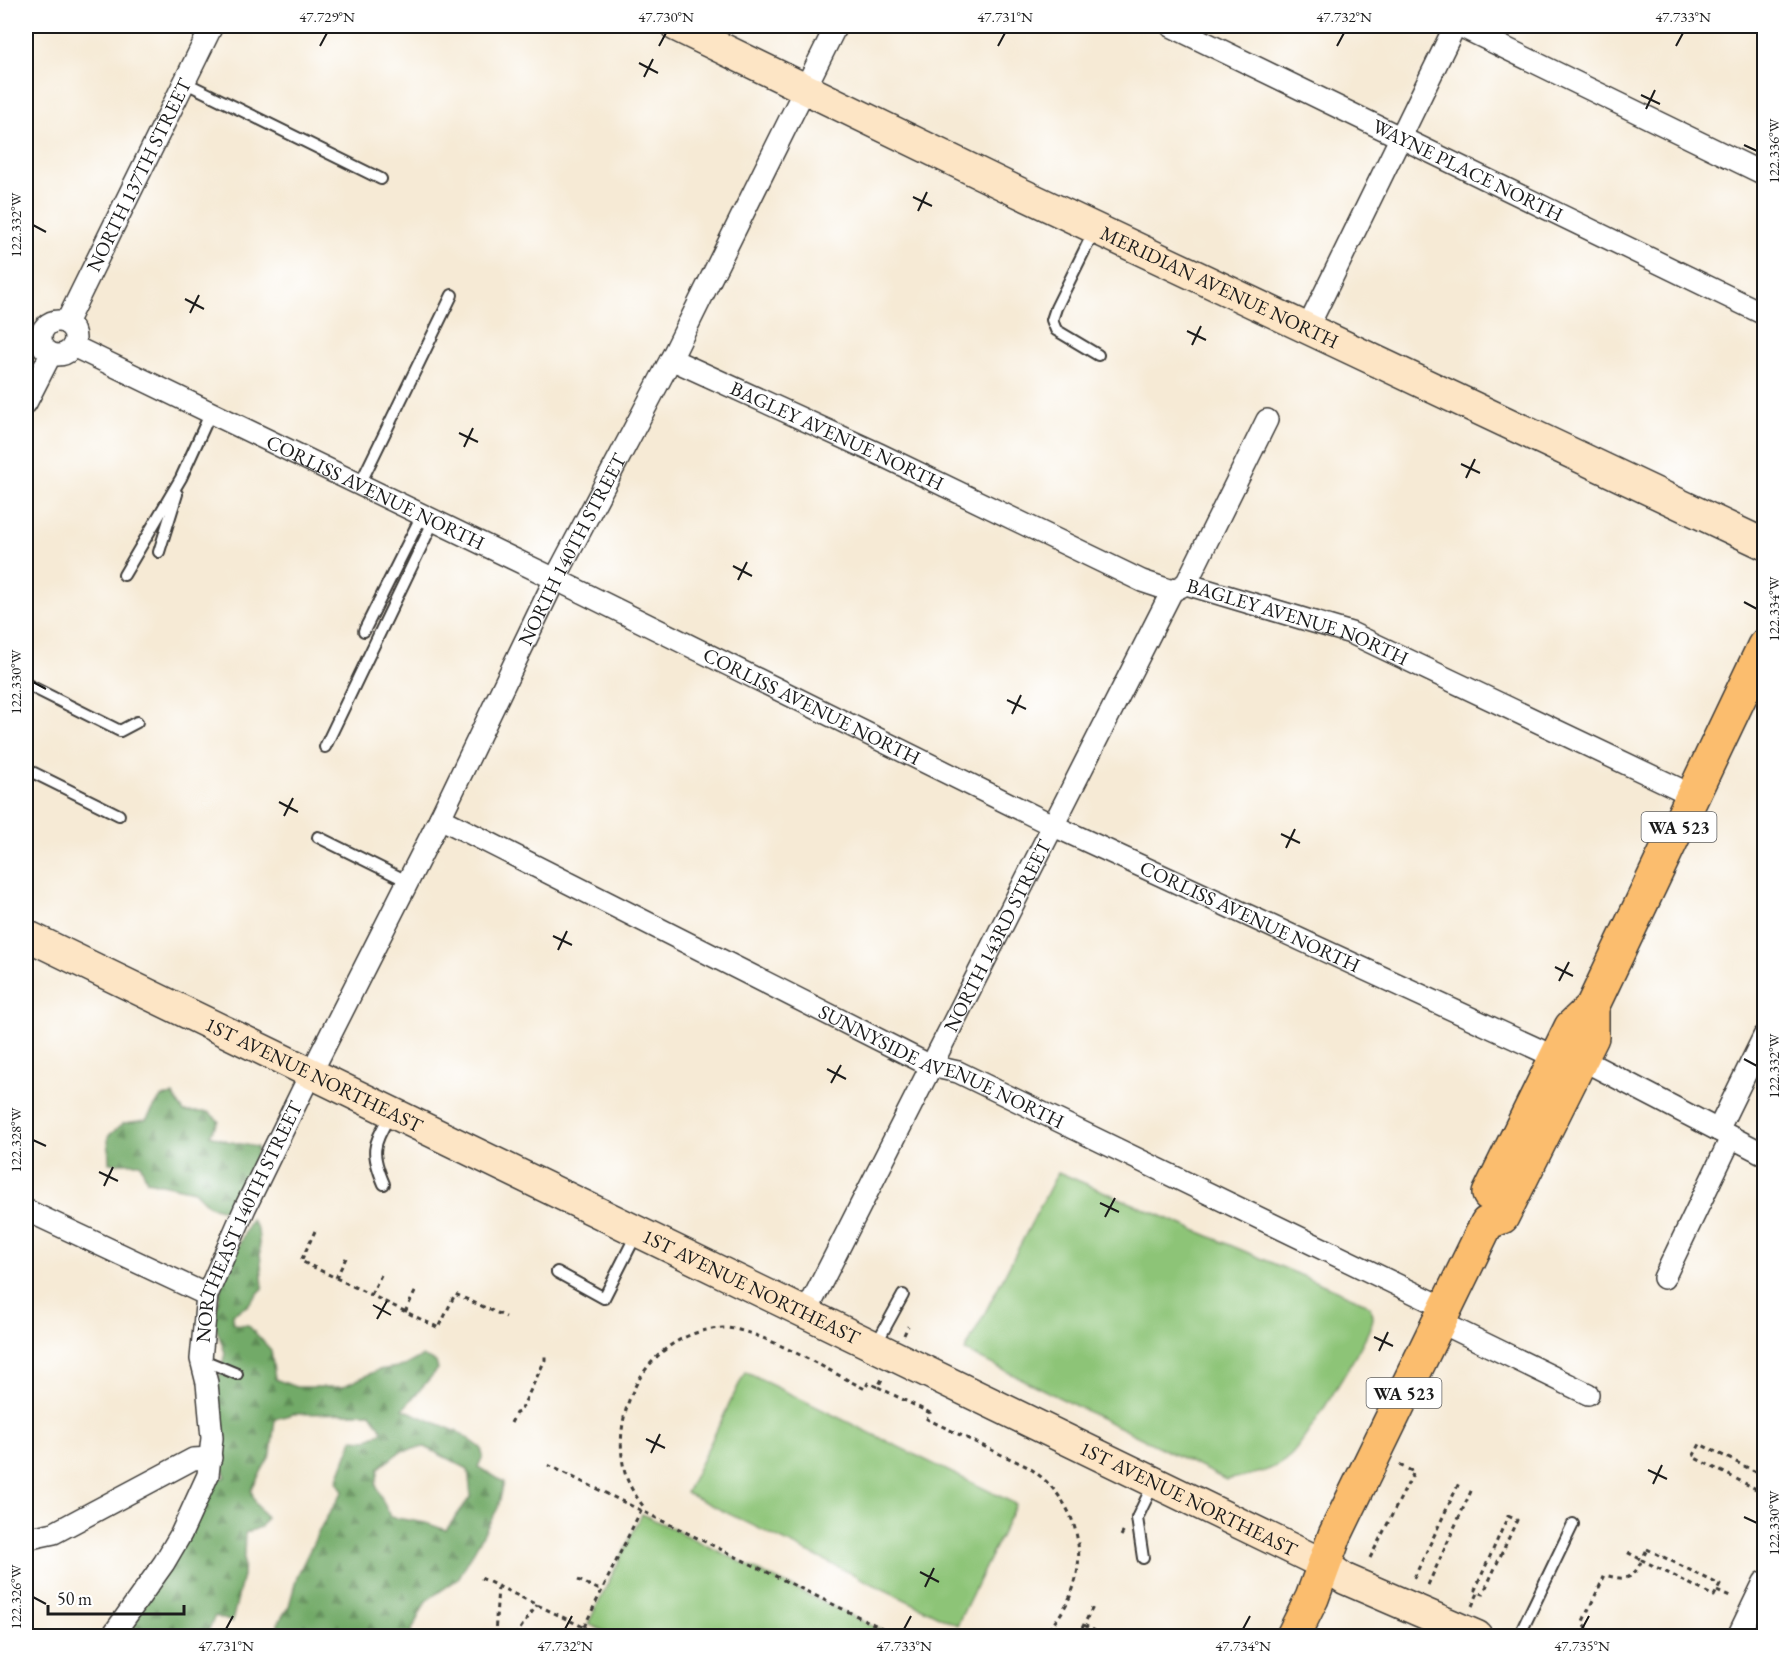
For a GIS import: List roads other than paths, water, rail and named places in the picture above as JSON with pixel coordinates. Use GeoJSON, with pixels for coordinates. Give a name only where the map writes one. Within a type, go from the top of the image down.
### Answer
{"type":"FeatureCollection","features":[{"type":"Feature","properties":{"kind":"main road","name":"WA 523"},"geometry":{"type":"LineString","coordinates":[[1293,1636],[1312,1598],[1335,1535],[1487,1223],[1502,1217],[1568,1058],[1592,1037],[1592,1007],[1764,646]]}},
{"type":"Feature","properties":{"kind":"main road","name":"WA 523"},"geometry":{"type":"LineString","coordinates":[[1278,1636],[1301,1591],[1325,1565]]}},
{"type":"Feature","properties":{"kind":"street","name":"NORTH 137TH STREET"},"geometry":{"type":"LineString","coordinates":[[66,323],[212,26]]}},
{"type":"Feature","properties":{"kind":"street","name":"MERIDIAN AVENUE NORTH"},"geometry":{"type":"LineString","coordinates":[[676,26],[1307,329],[1764,544]]}},
{"type":"Feature","properties":{"kind":"street","name":"NORTH 140TH STREET"},"geometry":{"type":"LineString","coordinates":[[311,1073],[440,818],[555,579],[671,359],[836,26]]}},
{"type":"Feature","properties":{"kind":"street","name":"WAYNE PLACE NORTH"},"geometry":{"type":"LineString","coordinates":[[1171,26],[1764,314]]}},
{"type":"Feature","properties":{"kind":"street"},"geometry":{"type":"LineString","coordinates":[[1307,329],[1455,26]]}},
{"type":"Feature","properties":{"kind":"street"},"geometry":{"type":"LineString","coordinates":[[1460,26],[1764,174]]}},
{"type":"Feature","properties":{"kind":"street"},"geometry":{"type":"LineString","coordinates":[[61,321],[66,323],[74,330],[73,346],[65,354],[51,354],[44,348],[34,326],[61,321]]}},
{"type":"Feature","properties":{"kind":"street","name":"CORLISS AVENUE NORTH"},"geometry":{"type":"LineString","coordinates":[[73,346],[555,579],[1052,825],[1568,1058],[1764,1154]]}},
{"type":"Feature","properties":{"kind":"street"},"geometry":{"type":"LineString","coordinates":[[26,403],[51,354]]}},
{"type":"Feature","properties":{"kind":"street","name":"BAGLEY AVENUE NORTH"},"geometry":{"type":"LineString","coordinates":[[671,359],[879,454],[1142,581],[1179,587],[1351,633],[1694,796]]}},
{"type":"Feature","properties":{"kind":"street","name":"NORTH 143RD STREET"},"geometry":{"type":"LineString","coordinates":[[806,1313],[1052,825],[1267,420]]}},
{"type":"Feature","properties":{"kind":"street","name":"SUNNYSIDE AVENUE NORTH"},"geometry":{"type":"LineString","coordinates":[[440,818],[931,1066],[958,1072],[1442,1315],[1588,1394]]}},
{"type":"Feature","properties":{"kind":"street","name":"1ST AVENUE NORTHEAST"},"geometry":{"type":"LineString","coordinates":[[26,935],[806,1313],[881,1358],[1155,1482],[1325,1565],[1345,1579],[1477,1636]]}},
{"type":"Feature","properties":{"kind":"street"},"geometry":{"type":"LineString","coordinates":[[1664,1278],[1764,1035]]}},
{"type":"Feature","properties":{"kind":"street","name":"NORTHEAST 140TH STREET"},"geometry":{"type":"LineString","coordinates":[[112,1636],[164,1563],[181,1534],[208,1475],[212,1438],[207,1383],[201,1359],[207,1295],[245,1208],[311,1073]]}},
{"type":"Feature","properties":{"kind":"street"},"geometry":{"type":"LineString","coordinates":[[26,1210],[207,1295]]}},
{"type":"Feature","properties":{"kind":"street"},"geometry":{"type":"LineString","coordinates":[[26,1539],[54,1533],[193,1459],[211,1458]]}},
{"type":"Feature","properties":{"kind":"street"},"geometry":{"type":"LineString","coordinates":[[1738,1636],[1764,1582]]}},
{"type":"Feature","properties":{"kind":"lane"},"geometry":{"type":"LineString","coordinates":[[184,82],[381,178]]}},
{"type":"Feature","properties":{"kind":"lane"},"geometry":{"type":"LineString","coordinates":[[1095,228],[1052,320],[1056,330],[1098,355]]}},
{"type":"Feature","properties":{"kind":"lane"},"geometry":{"type":"LineString","coordinates":[[360,484],[452,296]]}},
{"type":"Feature","properties":{"kind":"lane"},"geometry":{"type":"LineString","coordinates":[[124,575],[181,478],[211,412]]}},
{"type":"Feature","properties":{"kind":"lane"},"geometry":{"type":"LineString","coordinates":[[159,552],[181,478]]}},
{"type":"Feature","properties":{"kind":"lane"},"geometry":{"type":"LineString","coordinates":[[364,631],[428,517]]}},
{"type":"Feature","properties":{"kind":"lane"},"geometry":{"type":"LineString","coordinates":[[325,747],[428,517]]}},
{"type":"Feature","properties":{"kind":"lane"},"geometry":{"type":"LineString","coordinates":[[26,684],[120,730],[136,722]]}},
{"type":"Feature","properties":{"kind":"lane"},"geometry":{"type":"LineString","coordinates":[[26,769],[119,815]]}},
{"type":"Feature","properties":{"kind":"lane"},"geometry":{"type":"LineString","coordinates":[[318,837],[407,881]]}},
{"type":"Feature","properties":{"kind":"lane"},"geometry":{"type":"LineString","coordinates":[[384,1185],[375,1163],[374,1144],[392,1112]]}},
{"type":"Feature","properties":{"kind":"lane"},"geometry":{"type":"LineString","coordinates":[[557,1272],[604,1298],[638,1232]]}},
{"type":"Feature","properties":{"kind":"lane"},"geometry":{"type":"LineString","coordinates":[[881,1358],[903,1295]]}},
{"type":"Feature","properties":{"kind":"lane"},"geometry":{"type":"LineString","coordinates":[[201,1359],[237,1374]]}},
{"type":"Feature","properties":{"kind":"lane"},"geometry":{"type":"LineString","coordinates":[[1143,1558],[1137,1518],[1155,1482]]}},
{"type":"Feature","properties":{"kind":"lane"},"geometry":{"type":"LineString","coordinates":[[1519,1636],[1573,1524]]}}]}
